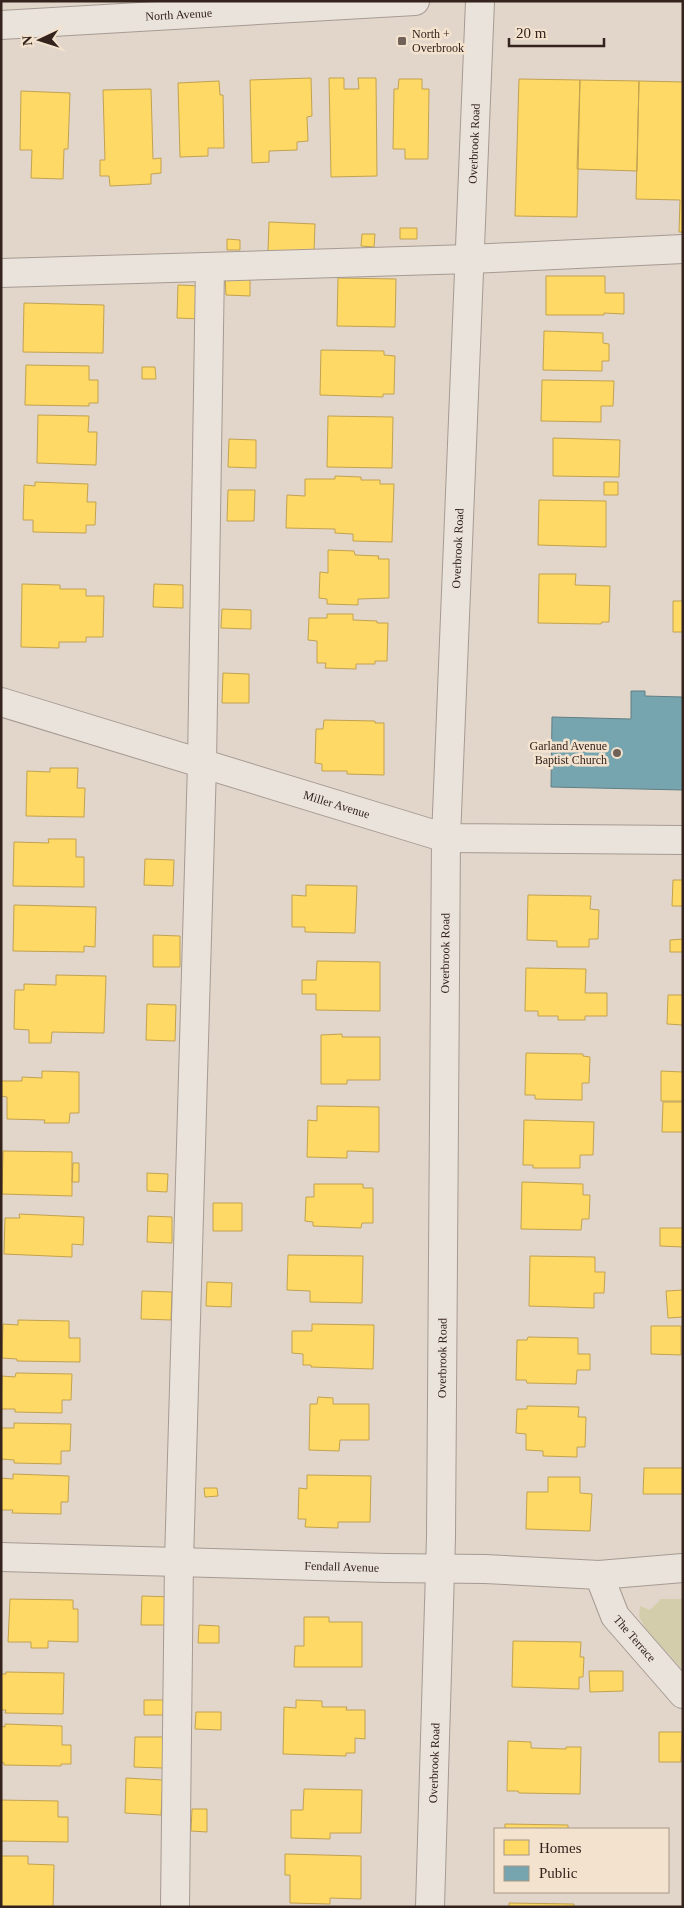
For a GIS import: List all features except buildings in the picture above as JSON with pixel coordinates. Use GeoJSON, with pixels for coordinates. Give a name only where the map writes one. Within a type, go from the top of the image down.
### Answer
{"type":"FeatureCollection","features":[{"type":"Feature","properties":{"kind":"street","name":"North Avenue"},"geometry":{"type":"LineString","coordinates":[[1,25],[36,12],[415,1]]}},
{"type":"Feature","properties":{"kind":"street","name":"Overbrook Road"},"geometry":{"type":"LineString","coordinates":[[430,1907],[440,1568],[446,838],[480,1]]}},
{"type":"Feature","properties":{"kind":"street"},"geometry":{"type":"LineString","coordinates":[[1,273],[470,259],[683,249]]}},
{"type":"Feature","properties":{"kind":"street"},"geometry":{"type":"LineString","coordinates":[[175,1907],[180,1561],[202,764],[210,267]]}},
{"type":"Feature","properties":{"kind":"street","name":"Miller Avenue"},"geometry":{"type":"LineString","coordinates":[[1,702],[446,838],[683,840]]}},
{"type":"Feature","properties":{"kind":"street","name":"Fendall Avenue"},"geometry":{"type":"LineString","coordinates":[[1,1557],[485,1568],[599,1575],[683,1568]]}},
{"type":"Feature","properties":{"kind":"street","name":"The Terrace"},"geometry":{"type":"LineString","coordinates":[[599,1575],[616,1616],[683,1694]]}},
{"type":"Feature","properties":{"kind":"shaded area"},"geometry":{"type":"Polygon","coordinates":[[[661,1599],[683,1599],[683,1670],[645,1628],[639,1616],[640,1606],[650,1610],[661,1599]]]}},
{"type":"Feature","properties":{"kind":"place","name":"North + Overbrook"},"geometry":{"type":"Point","coordinates":[402,41]}},
{"type":"Feature","properties":{"kind":"place","name":"Garland Avenue Baptist Church"},"geometry":{"type":"Point","coordinates":[617,753]}}]}
